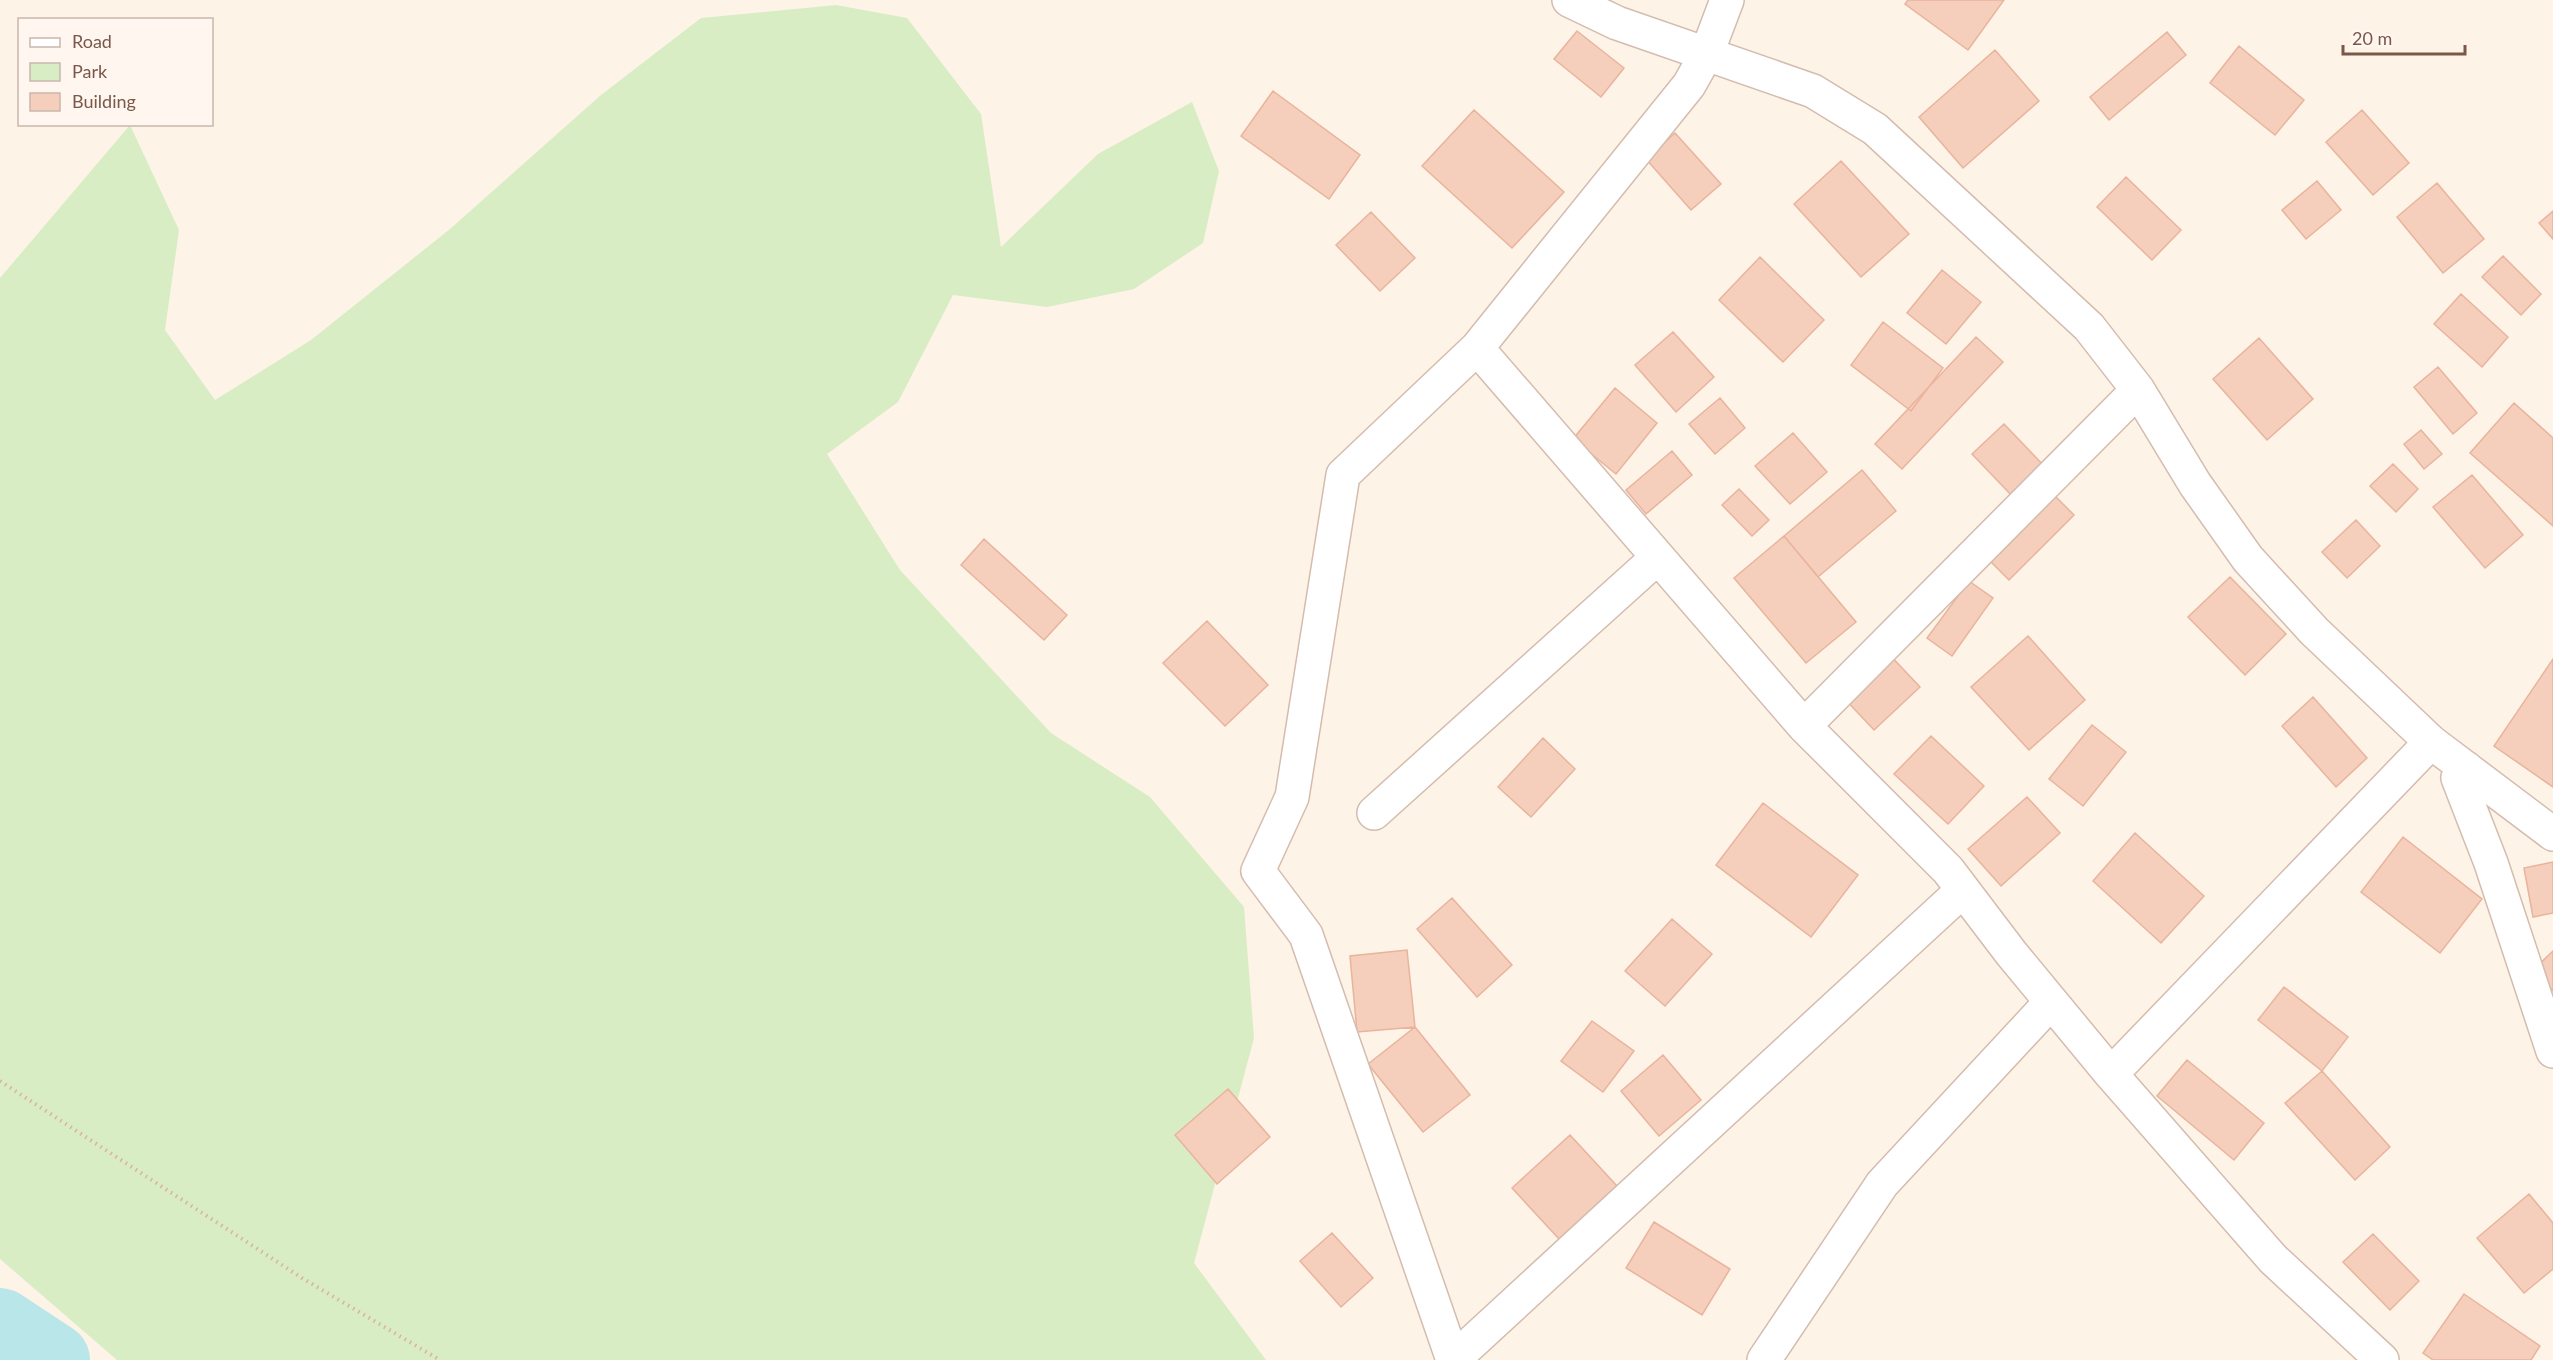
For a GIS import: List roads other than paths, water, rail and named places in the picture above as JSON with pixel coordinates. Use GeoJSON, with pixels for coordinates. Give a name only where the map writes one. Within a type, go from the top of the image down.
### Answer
{"type":"FeatureCollection","features":[{"type":"Feature","properties":{"kind":"street"},"geometry":{"type":"LineString","coordinates":[[1569,0],[1617,23],[1707,52],[1813,91],[1875,129],[2089,327],[2138,390],[2195,484],[2248,559],[2314,631],[2431,742],[2553,834]]}},
{"type":"Feature","properties":{"kind":"street"},"geometry":{"type":"LineString","coordinates":[[1727,0],[1707,52],[1689,85],[1477,348],[1343,475],[1292,797],[1257,871],[1306,936],[1454,1360],[1963,890]]}},
{"type":"Feature","properties":{"kind":"street"},"geometry":{"type":"LineString","coordinates":[[1477,348],[1804,726],[1948,870],[2051,1002],[2111,1074],[2273,1259],[2382,1360]]}},
{"type":"Feature","properties":{"kind":"street"},"geometry":{"type":"LineString","coordinates":[[1804,726],[2138,390]]}},
{"type":"Feature","properties":{"kind":"street"},"geometry":{"type":"LineString","coordinates":[[1374,813],[1658,557]]}},
{"type":"Feature","properties":{"kind":"street"},"geometry":{"type":"LineString","coordinates":[[2111,1074],[2431,742]]}},
{"type":"Feature","properties":{"kind":"street"},"geometry":{"type":"LineString","coordinates":[[2466,768],[2458,778],[2491,863],[2553,1051]]}},
{"type":"Feature","properties":{"kind":"street"},"geometry":{"type":"LineString","coordinates":[[1764,1360],[1882,1184],[2051,1002]]}},
{"type":"Feature","properties":{"kind":"waterway"},"geometry":{"type":"LineString","coordinates":[[0,1325],[53,1360]]}}]}
